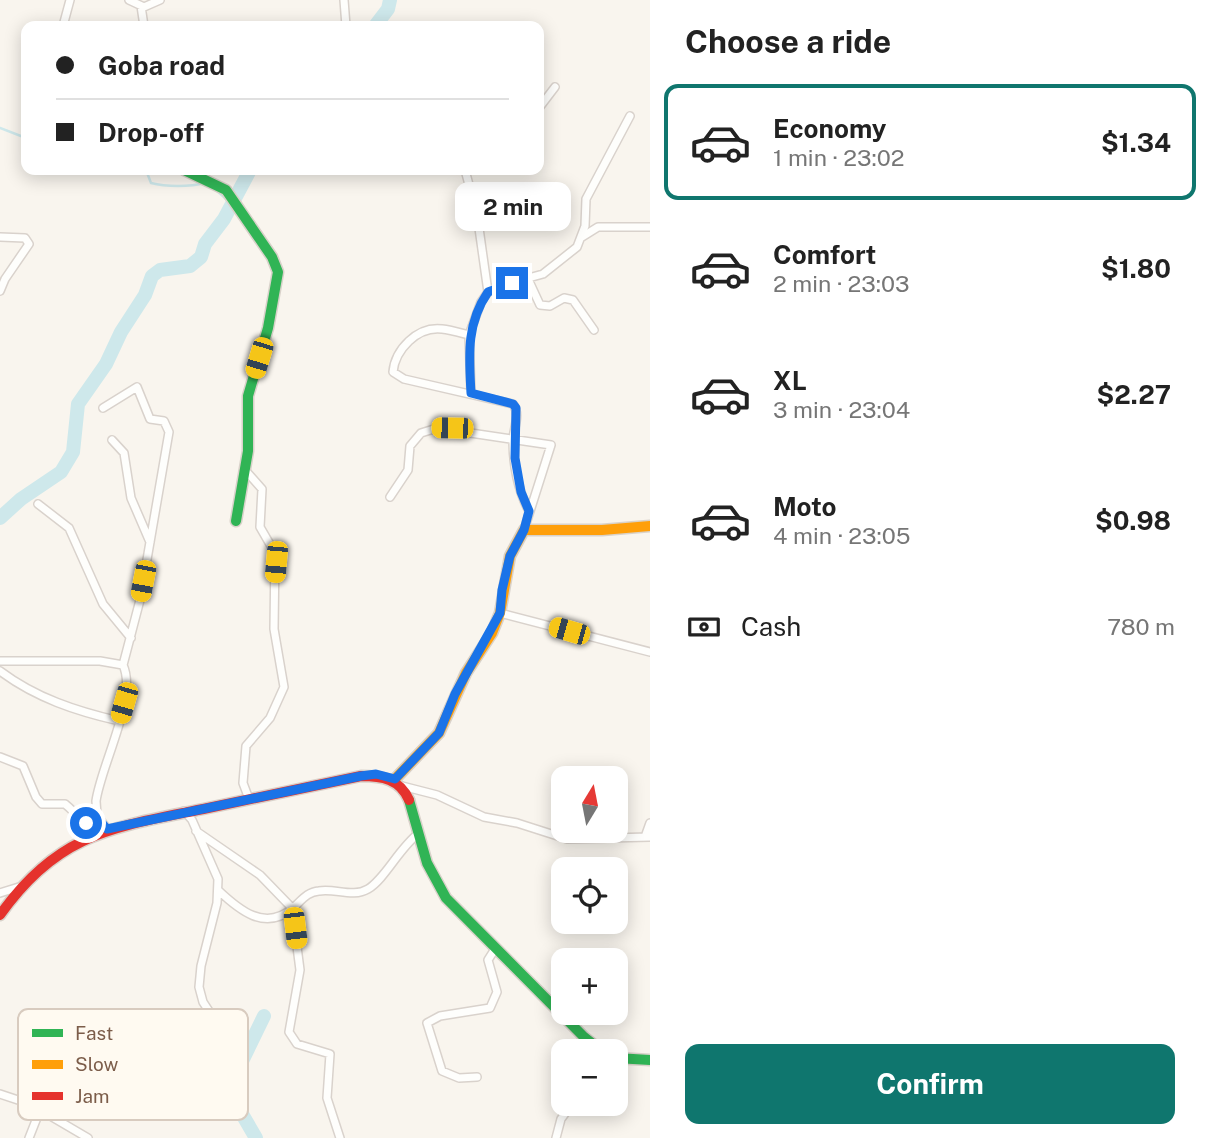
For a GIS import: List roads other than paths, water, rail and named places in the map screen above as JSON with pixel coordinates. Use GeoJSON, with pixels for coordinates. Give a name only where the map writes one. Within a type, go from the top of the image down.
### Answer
{"type":"FeatureCollection","features":[{"type":"Feature","properties":{"kind":"street"},"geometry":{"type":"LineString","coordinates":[[65,21],[70,0]]}},
{"type":"Feature","properties":{"kind":"street"},"geometry":{"type":"LineString","coordinates":[[129,0],[141,6],[160,0]]}},
{"type":"Feature","properties":{"kind":"street"},"geometry":{"type":"LineString","coordinates":[[344,0],[346,21]]}},
{"type":"Feature","properties":{"kind":"street"},"geometry":{"type":"LineString","coordinates":[[141,6],[143,21]]}},
{"type":"Feature","properties":{"kind":"street"},"geometry":{"type":"LineString","coordinates":[[544,102],[555,88]]}},
{"type":"Feature","properties":{"kind":"street"},"geometry":{"type":"LineString","coordinates":[[582,237],[586,199],[631,116]]}},
{"type":"Feature","properties":{"kind":"street"},"geometry":{"type":"LineString","coordinates":[[194,175],[226,190],[252,232],[272,257],[278,272],[268,328],[248,396],[246,471],[236,521]]}},
{"type":"Feature","properties":{"kind":"street"},"geometry":{"type":"LineString","coordinates":[[466,175],[477,214],[488,292],[469,335],[471,393]]}},
{"type":"Feature","properties":{"kind":"street"},"geometry":{"type":"LineString","coordinates":[[488,292],[543,274],[564,260],[582,237],[598,228],[650,228]]}},
{"type":"Feature","properties":{"kind":"street"},"geometry":{"type":"LineString","coordinates":[[0,237],[25,238],[29,244],[0,291]]}},
{"type":"Feature","properties":{"kind":"street"},"geometry":{"type":"LineString","coordinates":[[528,279],[540,306],[550,306],[564,298],[573,300],[594,330]]}},
{"type":"Feature","properties":{"kind":"street"},"geometry":{"type":"LineString","coordinates":[[469,335],[441,329],[428,332],[404,344],[396,354],[393,372],[404,379],[513,404],[517,414],[513,441],[519,486],[529,511]]}},
{"type":"Feature","properties":{"kind":"street"},"geometry":{"type":"LineString","coordinates":[[103,408],[137,387],[150,419],[160,419],[169,427],[151,543],[123,665],[127,673],[126,690],[98,788],[97,815],[103,825]]}},
{"type":"Feature","properties":{"kind":"street"},"geometry":{"type":"LineString","coordinates":[[390,497],[408,470],[410,446],[428,429],[452,428],[513,441],[551,445],[524,530],[510,556],[500,613],[455,694],[439,733],[399,783]]}},
{"type":"Feature","properties":{"kind":"street"},"geometry":{"type":"LineString","coordinates":[[112,440],[124,453],[131,498],[151,543]]}},
{"type":"Feature","properties":{"kind":"street"},"geometry":{"type":"LineString","coordinates":[[246,471],[262,489],[260,527],[275,553],[274,629],[284,687],[270,718],[246,746],[243,783],[249,799]]}},
{"type":"Feature","properties":{"kind":"street"},"geometry":{"type":"LineString","coordinates":[[38,504],[69,528],[103,604],[131,638]]}},
{"type":"Feature","properties":{"kind":"street"},"geometry":{"type":"LineString","coordinates":[[524,530],[602,530],[650,526]]}},
{"type":"Feature","properties":{"kind":"street"},"geometry":{"type":"LineString","coordinates":[[500,613],[650,652]]}},
{"type":"Feature","properties":{"kind":"street"},"geometry":{"type":"LineString","coordinates":[[0,661],[100,661],[123,665]]}},
{"type":"Feature","properties":{"kind":"street"},"geometry":{"type":"LineString","coordinates":[[0,671],[49,700],[74,710],[119,721]]}},
{"type":"Feature","properties":{"kind":"street"},"geometry":{"type":"LineString","coordinates":[[0,757],[20,763],[42,804],[65,804],[79,820],[103,825],[372,775],[437,795],[484,817],[517,823],[567,839],[648,837],[650,823]]}},
{"type":"Feature","properties":{"kind":"street"},"geometry":{"type":"LineString","coordinates":[[399,783],[412,805],[427,864],[447,900],[587,1039]]}},
{"type":"Feature","properties":{"kind":"street"},"geometry":{"type":"LineString","coordinates":[[184,811],[215,869],[218,890],[200,987],[208,1009]]}},
{"type":"Feature","properties":{"kind":"street"},"geometry":{"type":"LineString","coordinates":[[0,915],[22,885],[50,859],[103,825]]}},
{"type":"Feature","properties":{"kind":"street"},"geometry":{"type":"LineString","coordinates":[[196,831],[260,875],[292,908],[300,970],[289,1032],[297,1044],[330,1054],[327,1098],[340,1138]]}},
{"type":"Feature","properties":{"kind":"street"},"geometry":{"type":"LineString","coordinates":[[218,890],[244,913],[269,920],[316,891],[351,893],[366,890],[398,852],[419,833]]}},
{"type":"Feature","properties":{"kind":"street"},"geometry":{"type":"LineString","coordinates":[[0,893],[22,885]]}},
{"type":"Feature","properties":{"kind":"street"},"geometry":{"type":"LineString","coordinates":[[477,1077],[459,1078],[442,1070],[427,1027],[440,1016],[490,1008],[497,992],[488,960],[495,949]]}},
{"type":"Feature","properties":{"kind":"street"},"geometry":{"type":"LineString","coordinates":[[628,1060],[650,1060]]}},
{"type":"Feature","properties":{"kind":"street"},"geometry":{"type":"LineString","coordinates":[[0,1094],[18,1101]]}},
{"type":"Feature","properties":{"kind":"street"},"geometry":{"type":"LineString","coordinates":[[556,1138],[563,1116]]}},
{"type":"Feature","properties":{"kind":"street"},"geometry":{"type":"LineString","coordinates":[[29,1138],[36,1120]]}},
{"type":"Feature","properties":{"kind":"street"},"geometry":{"type":"LineString","coordinates":[[57,1120],[88,1138]]}},
{"type":"Feature","properties":{"kind":"waterway"},"geometry":{"type":"LineString","coordinates":[[379,21],[388,9],[390,0]]}},
{"type":"Feature","properties":{"kind":"waterway"},"geometry":{"type":"LineString","coordinates":[[0,128],[21,136]]}},
{"type":"Feature","properties":{"kind":"waterway"},"geometry":{"type":"LineString","coordinates":[[148,175],[151,183],[164,185],[205,183]]}},
{"type":"Feature","properties":{"kind":"waterway"},"geometry":{"type":"LineString","coordinates":[[0,518],[21,499],[61,472],[73,452],[78,404],[106,364],[121,332],[145,295],[152,276],[160,270],[190,266],[201,257],[205,244],[224,219],[247,175]]}},
{"type":"Feature","properties":{"kind":"waterway"},"geometry":{"type":"LineString","coordinates":[[216,190],[226,199]]}},
{"type":"Feature","properties":{"kind":"waterway"},"geometry":{"type":"LineString","coordinates":[[248,1049],[264,1016]]}},
{"type":"Feature","properties":{"kind":"waterway"},"geometry":{"type":"LineString","coordinates":[[246,1120],[256,1138]]}}]}
